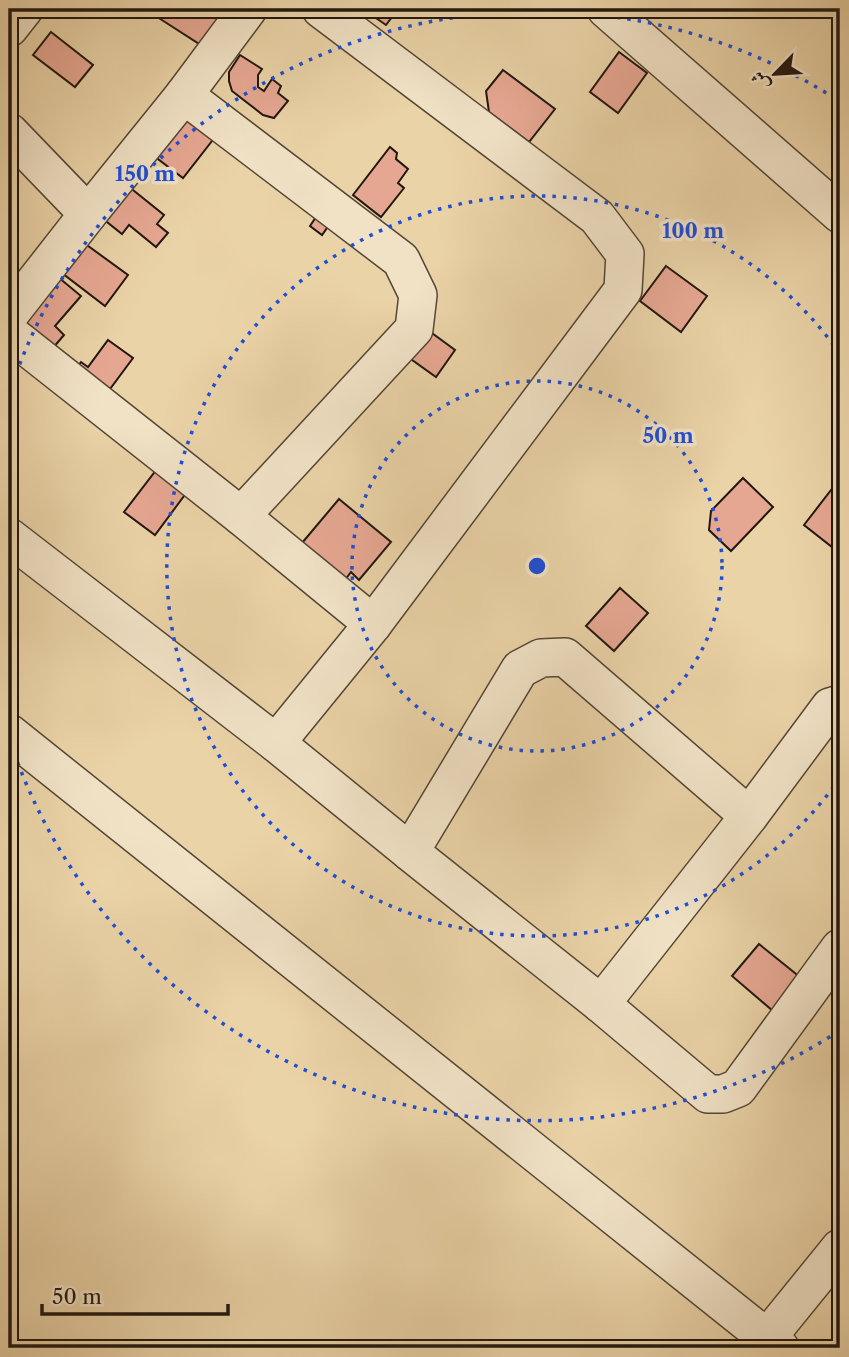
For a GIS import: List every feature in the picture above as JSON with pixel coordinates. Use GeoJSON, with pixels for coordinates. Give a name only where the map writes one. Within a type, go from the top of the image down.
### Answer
{"type":"FeatureCollection","features":[{"type":"Feature","properties":{"kind":"street"},"geometry":{"type":"LineString","coordinates":[[9,28],[24,9]]}},
{"type":"Feature","properties":{"kind":"street"},"geometry":{"type":"LineString","coordinates":[[9,315],[184,95],[248,9]]}},
{"type":"Feature","properties":{"kind":"street"},"geometry":{"type":"LineString","coordinates":[[276,743],[373,624],[622,290],[625,254],[597,216],[321,9]]}},
{"type":"Feature","properties":{"kind":"street"},"geometry":{"type":"LineString","coordinates":[[606,9],[840,214]]}},
{"type":"Feature","properties":{"kind":"street"},"geometry":{"type":"LineString","coordinates":[[184,95],[401,260],[418,295],[414,329],[241,516]]}},
{"type":"Feature","properties":{"kind":"street"},"geometry":{"type":"LineString","coordinates":[[9,132],[88,214]]}},
{"type":"Feature","properties":{"kind":"street"},"geometry":{"type":"LineString","coordinates":[[9,333],[373,624]]}},
{"type":"Feature","properties":{"kind":"street"},"geometry":{"type":"LineString","coordinates":[[9,537],[276,743],[601,1004],[708,1094],[723,1094],[738,1088],[840,948]]}},
{"type":"Feature","properties":{"kind":"street"},"geometry":{"type":"LineString","coordinates":[[410,852],[520,669],[541,658],[565,657],[749,816]]}},
{"type":"Feature","properties":{"kind":"street"},"geometry":{"type":"LineString","coordinates":[[601,1004],[749,816],[830,707],[840,704]]}},
{"type":"Feature","properties":{"kind":"street"},"geometry":{"type":"LineString","coordinates":[[9,733],[774,1343],[840,1248]]}},
{"type":"Feature","properties":{"kind":"building"},"geometry":{"type":"Polygon","coordinates":[[[153,9],[210,9],[223,18],[204,47],[151,13],[153,9]]]}},
{"type":"Feature","properties":{"kind":"building"},"geometry":{"type":"Polygon","coordinates":[[[363,9],[398,9],[386,25],[363,9]]]}},
{"type":"Feature","properties":{"kind":"building"},"geometry":{"type":"Polygon","coordinates":[[[51,32],[93,65],[75,87],[33,55],[51,32]]]}},
{"type":"Feature","properties":{"kind":"building"},"geometry":{"type":"Polygon","coordinates":[[[619,52],[647,73],[618,113],[590,92],[619,52]]]}},
{"type":"Feature","properties":{"kind":"building"},"geometry":{"type":"Polygon","coordinates":[[[240,55],[262,69],[258,75],[258,87],[264,91],[272,79],[281,86],[278,93],[288,101],[274,118],[263,115],[232,91],[229,72],[240,55]]]}},
{"type":"Feature","properties":{"kind":"building"},"geometry":{"type":"Polygon","coordinates":[[[503,70],[555,109],[529,142],[489,112],[486,91],[503,70]]]}},
{"type":"Feature","properties":{"kind":"building"},"geometry":{"type":"Polygon","coordinates":[[[200,117],[219,132],[183,178],[154,156],[182,120],[200,117]]]}},
{"type":"Feature","properties":{"kind":"building"},"geometry":{"type":"Polygon","coordinates":[[[390,147],[397,153],[396,159],[408,169],[398,183],[404,188],[381,217],[353,195],[390,147]]]}},
{"type":"Feature","properties":{"kind":"building"},"geometry":{"type":"Polygon","coordinates":[[[128,186],[164,215],[157,224],[168,233],[156,247],[129,225],[122,234],[102,218],[128,186]]]}},
{"type":"Feature","properties":{"kind":"building"},"geometry":{"type":"Polygon","coordinates":[[[316,217],[329,225],[322,235],[310,226],[316,217]]]}},
{"type":"Feature","properties":{"kind":"building"},"geometry":{"type":"Polygon","coordinates":[[[80,240],[128,275],[105,306],[58,270],[80,240]]]}},
{"type":"Feature","properties":{"kind":"building"},"geometry":{"type":"Polygon","coordinates":[[[666,266],[707,296],[681,332],[640,301],[666,266]]]}},
{"type":"Feature","properties":{"kind":"building"},"geometry":{"type":"Polygon","coordinates":[[[58,277],[81,296],[55,326],[64,335],[47,355],[15,328],[58,277]]]}},
{"type":"Feature","properties":{"kind":"building"},"geometry":{"type":"Polygon","coordinates":[[[421,325],[455,350],[436,377],[401,352],[421,325]]]}},
{"type":"Feature","properties":{"kind":"building"},"geometry":{"type":"Polygon","coordinates":[[[108,340],[133,358],[110,389],[90,390],[71,375],[81,362],[88,367],[108,340]]]}},
{"type":"Feature","properties":{"kind":"building"},"geometry":{"type":"Polygon","coordinates":[[[157,469],[187,492],[155,535],[124,512],[157,469]]]}},
{"type":"Feature","properties":{"kind":"building"},"geometry":{"type":"Polygon","coordinates":[[[743,478],[773,507],[731,551],[709,530],[711,511],[743,478]]]}},
{"type":"Feature","properties":{"kind":"building"},"geometry":{"type":"Polygon","coordinates":[[[838,481],[840,537],[832,547],[804,525],[838,481]]]}},
{"type":"Feature","properties":{"kind":"building"},"geometry":{"type":"Polygon","coordinates":[[[339,499],[391,542],[359,580],[351,572],[345,580],[302,543],[339,499]]]}},
{"type":"Feature","properties":{"kind":"building"},"geometry":{"type":"Polygon","coordinates":[[[620,588],[648,613],[614,651],[586,626],[620,588]]]}},
{"type":"Feature","properties":{"kind":"building"},"geometry":{"type":"Polygon","coordinates":[[[759,944],[801,978],[773,1011],[732,976],[759,944]]]}}]}
